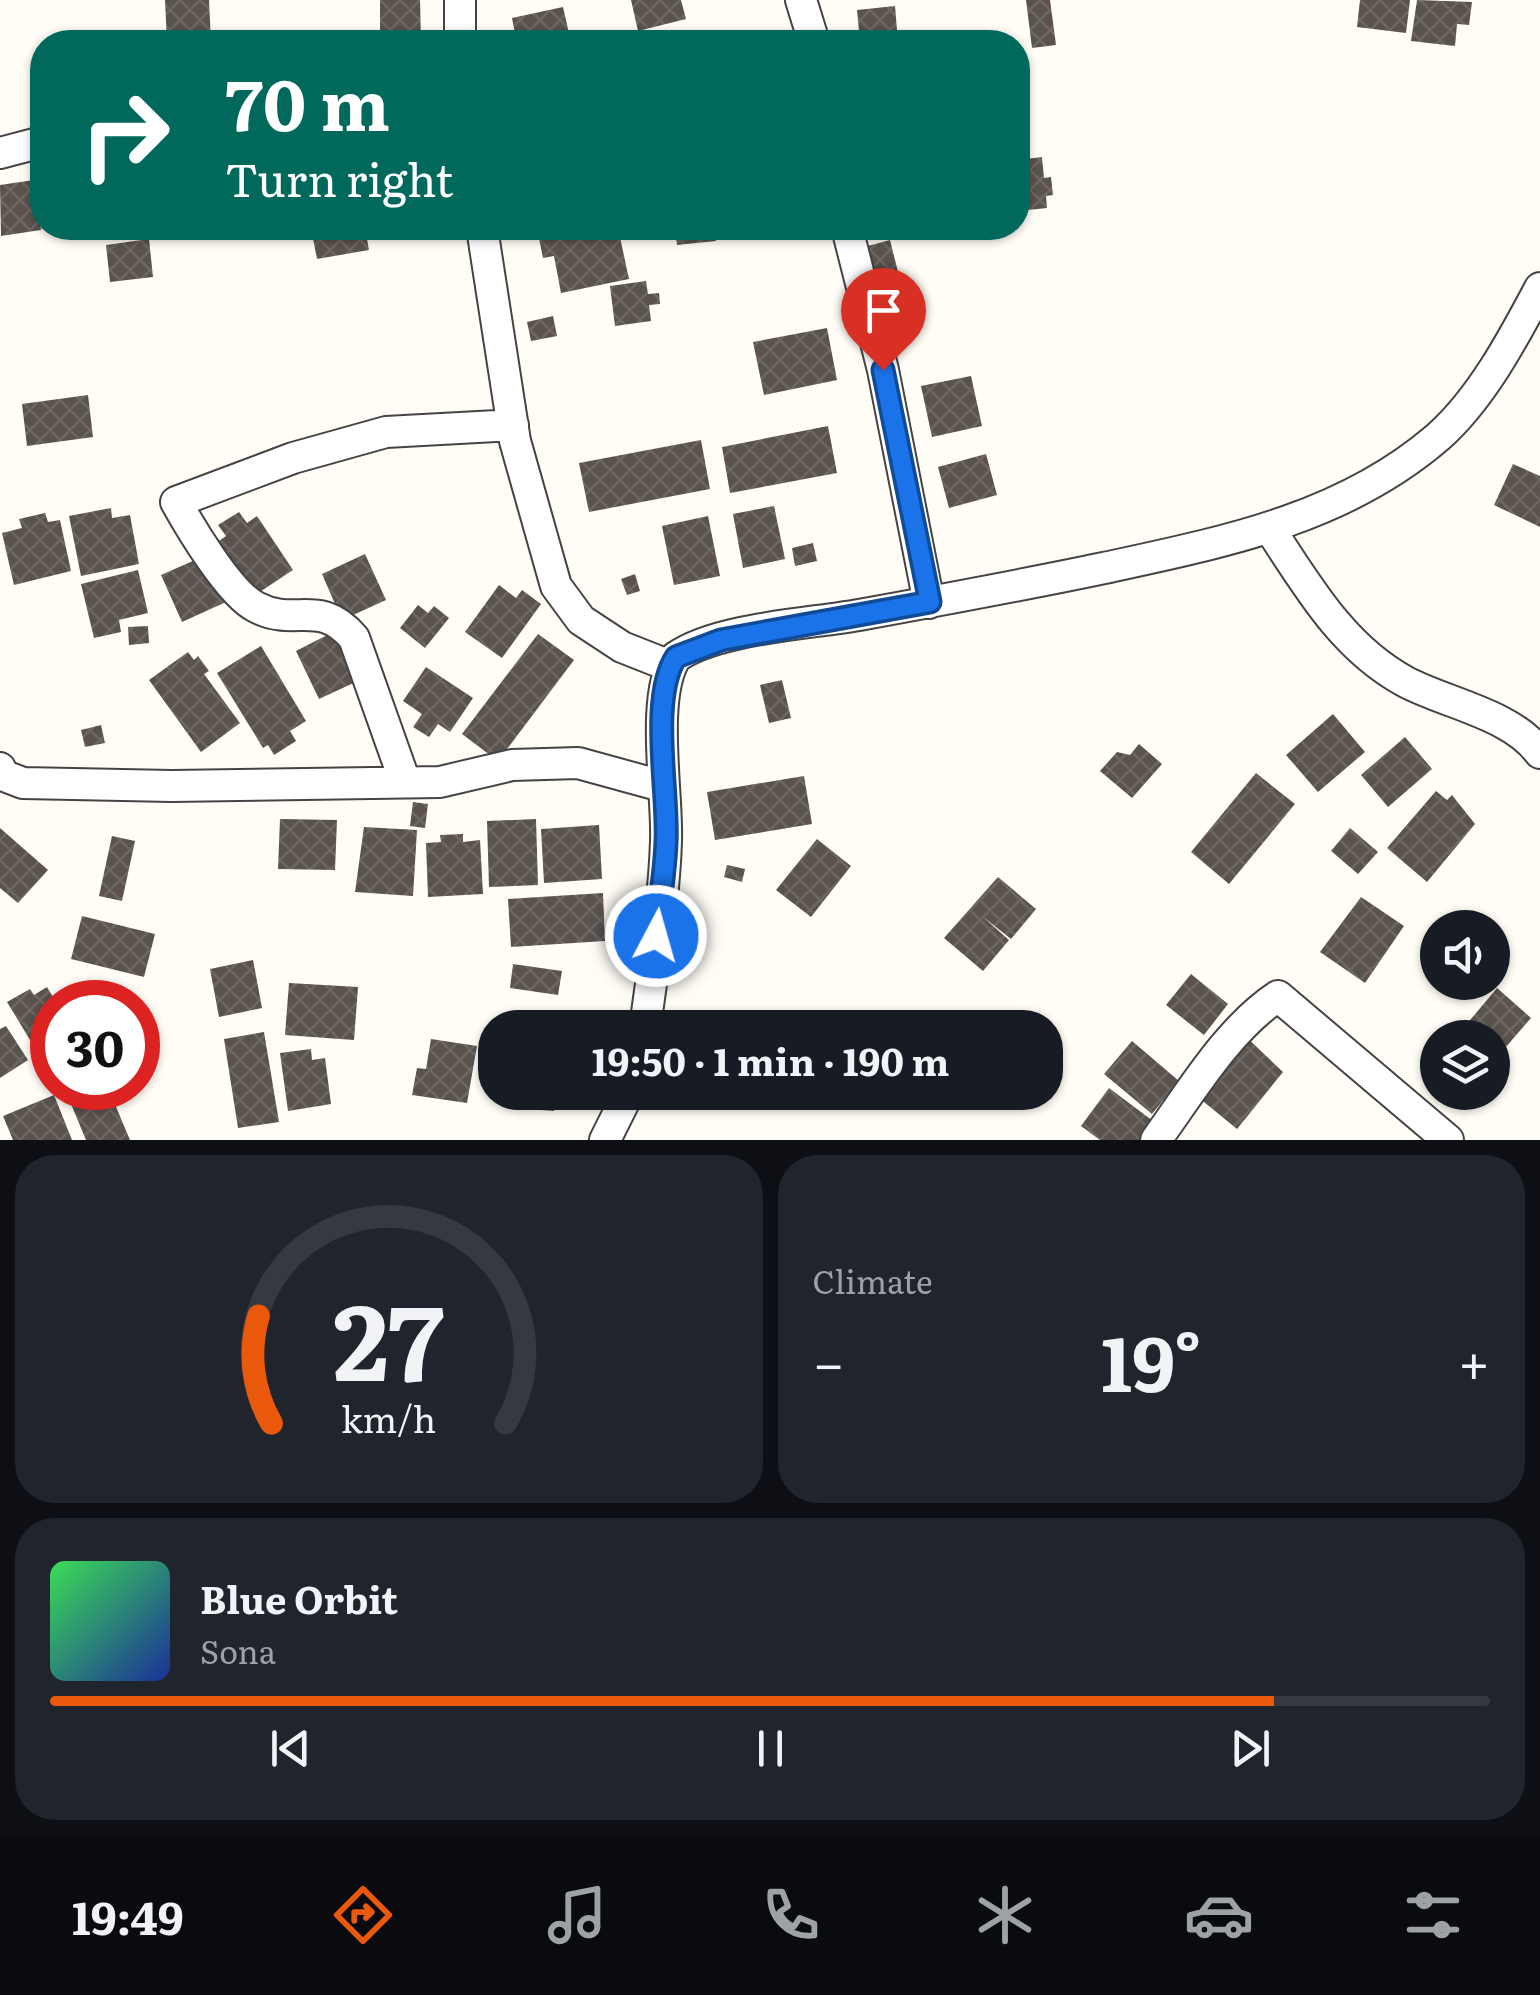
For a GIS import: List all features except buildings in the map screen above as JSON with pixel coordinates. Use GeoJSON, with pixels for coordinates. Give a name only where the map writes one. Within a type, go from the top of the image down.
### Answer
{"type":"FeatureCollection","features":[{"type":"Feature","properties":{"kind":"street"},"geometry":{"type":"LineString","coordinates":[[460,0],[460,30]]}},
{"type":"Feature","properties":{"kind":"street"},"geometry":{"type":"LineString","coordinates":[[801,0],[810,30]]}},
{"type":"Feature","properties":{"kind":"street"},"geometry":{"type":"LineString","coordinates":[[0,153],[30,145]]}},
{"type":"Feature","properties":{"kind":"street"},"geometry":{"type":"LineString","coordinates":[[484,240],[513,425],[556,586],[581,620],[622,648],[670,666]]}},
{"type":"Feature","properties":{"kind":"street"},"geometry":{"type":"LineString","coordinates":[[850,240],[883,370],[930,602]]}},
{"type":"Feature","properties":{"kind":"street"},"geometry":{"type":"LineString","coordinates":[[646,1010],[667,839],[662,786],[664,682],[670,666],[685,651],[721,640],[930,602],[1270,528],[1309,516],[1388,476],[1440,435],[1528,329],[1540,288]]}},
{"type":"Feature","properties":{"kind":"street"},"geometry":{"type":"LineString","coordinates":[[404,779],[354,638],[340,621],[318,612],[277,615],[242,598],[176,502],[293,458],[386,432],[513,425]]}},
{"type":"Feature","properties":{"kind":"street"},"geometry":{"type":"LineString","coordinates":[[1270,528],[1326,616],[1353,642],[1403,680],[1511,728],[1540,753]]}},
{"type":"Feature","properties":{"kind":"street"},"geometry":{"type":"LineString","coordinates":[[0,768],[2,775],[22,783],[172,786],[404,779],[440,782],[512,765],[578,763],[662,786]]}},
{"type":"Feature","properties":{"kind":"street"},"geometry":{"type":"LineString","coordinates":[[1156,1140],[1260,1009],[1278,996],[1448,1140]]}},
{"type":"Feature","properties":{"kind":"street"},"geometry":{"type":"LineString","coordinates":[[605,1140],[620,1110]]}},
{"type":"Feature","properties":{"kind":"route"},"geometry":{"type":"LineString","coordinates":[[656,936],[667,839],[662,786],[664,682],[676,657],[721,640],[930,602],[883,370]]}}]}
